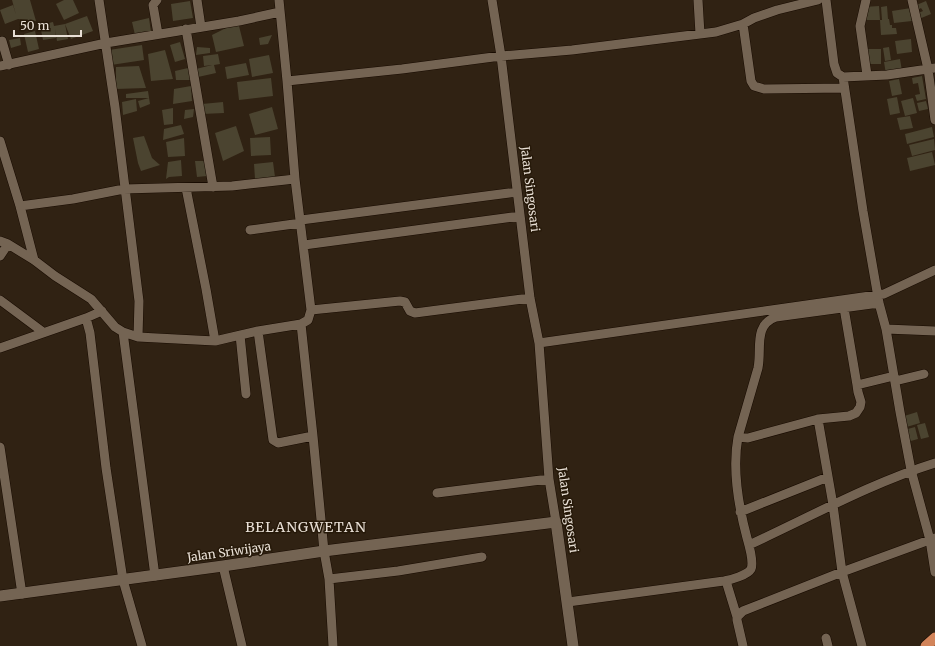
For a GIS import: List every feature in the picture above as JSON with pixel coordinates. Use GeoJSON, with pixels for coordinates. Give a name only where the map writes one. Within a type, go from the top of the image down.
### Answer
{"type":"FeatureCollection","features":[{"type":"Feature","properties":{"kind":"highway"},"geometry":{"type":"LineString","coordinates":[[926,646],[935,638]]}},
{"type":"Feature","properties":{"kind":"street"},"geometry":{"type":"LineString","coordinates":[[99,0],[115,107],[138,301],[138,338]]}},
{"type":"Feature","properties":{"kind":"street"},"geometry":{"type":"LineString","coordinates":[[157,0],[153,5],[158,34]]}},
{"type":"Feature","properties":{"kind":"street"},"geometry":{"type":"LineString","coordinates":[[197,0],[201,27]]}},
{"type":"Feature","properties":{"kind":"street"},"geometry":{"type":"LineString","coordinates":[[0,256],[4,242],[34,260],[91,299],[115,327],[138,338],[215,341],[258,331],[301,324],[308,320],[311,310],[295,179],[279,0]]}},
{"type":"Feature","properties":{"kind":"street","name":"Jalan Singosari"},"geometry":{"type":"LineString","coordinates":[[492,0],[530,298],[539,343],[549,479],[568,602],[573,646]]}},
{"type":"Feature","properties":{"kind":"street"},"geometry":{"type":"LineString","coordinates":[[698,0],[700,34]]}},
{"type":"Feature","properties":{"kind":"street"},"geometry":{"type":"LineString","coordinates":[[287,81],[402,69],[500,56],[572,50],[724,31],[777,10],[818,0]]}},
{"type":"Feature","properties":{"kind":"street"},"geometry":{"type":"LineString","coordinates":[[826,0],[834,67],[837,73],[843,77],[887,75],[931,69]]}},
{"type":"Feature","properties":{"kind":"street"},"geometry":{"type":"LineString","coordinates":[[866,0],[860,26],[867,76]]}},
{"type":"Feature","properties":{"kind":"street"},"geometry":{"type":"LineString","coordinates":[[912,0],[931,69],[935,120]]}},
{"type":"Feature","properties":{"kind":"street"},"geometry":{"type":"LineString","coordinates":[[2,41],[5,65],[106,43],[239,21],[280,12]]}},
{"type":"Feature","properties":{"kind":"street"},"geometry":{"type":"LineString","coordinates":[[743,24],[751,81],[754,86],[764,89],[844,88]]}},
{"type":"Feature","properties":{"kind":"street"},"geometry":{"type":"LineString","coordinates":[[186,29],[213,187]]}},
{"type":"Feature","properties":{"kind":"street"},"geometry":{"type":"LineString","coordinates":[[843,77],[863,211],[879,298],[886,329],[911,470],[932,539],[935,572]]}},
{"type":"Feature","properties":{"kind":"street"},"geometry":{"type":"LineString","coordinates":[[0,141],[20,206],[34,260]]}},
{"type":"Feature","properties":{"kind":"street"},"geometry":{"type":"LineString","coordinates":[[20,206],[73,199],[124,189],[232,186],[295,179]]}},
{"type":"Feature","properties":{"kind":"street"},"geometry":{"type":"LineString","coordinates":[[186,188],[215,341]]}},
{"type":"Feature","properties":{"kind":"street"},"geometry":{"type":"LineString","coordinates":[[250,230],[517,192]]}},
{"type":"Feature","properties":{"kind":"street"},"geometry":{"type":"LineString","coordinates":[[304,245],[520,216]]}},
{"type":"Feature","properties":{"kind":"street"},"geometry":{"type":"LineString","coordinates":[[568,602],[726,581],[738,577],[751,569],[752,564],[749,545],[740,512],[736,469],[738,437],[758,368],[760,359],[760,334],[764,324],[776,317],[844,308],[879,298],[884,294],[935,270]]}},
{"type":"Feature","properties":{"kind":"street"},"geometry":{"type":"LineString","coordinates":[[311,310],[400,301],[405,302],[410,311],[415,313],[530,298]]}},
{"type":"Feature","properties":{"kind":"street"},"geometry":{"type":"LineString","coordinates":[[539,343],[879,298]]}},
{"type":"Feature","properties":{"kind":"street"},"geometry":{"type":"LineString","coordinates":[[0,300],[44,332]]}},
{"type":"Feature","properties":{"kind":"street"},"geometry":{"type":"LineString","coordinates":[[738,437],[748,438],[818,419],[849,416],[856,413],[861,402],[844,308]]}},
{"type":"Feature","properties":{"kind":"street"},"geometry":{"type":"LineString","coordinates":[[0,348],[102,311]]}},
{"type":"Feature","properties":{"kind":"street"},"geometry":{"type":"LineString","coordinates":[[86,318],[90,333],[106,468],[124,580],[142,646]]}},
{"type":"Feature","properties":{"kind":"street"},"geometry":{"type":"LineString","coordinates":[[301,324],[324,551],[329,579],[333,646]]}},
{"type":"Feature","properties":{"kind":"street"},"geometry":{"type":"LineString","coordinates":[[886,329],[935,331]]}},
{"type":"Feature","properties":{"kind":"street"},"geometry":{"type":"LineString","coordinates":[[258,331],[273,440],[278,443],[313,436]]}},
{"type":"Feature","properties":{"kind":"street"},"geometry":{"type":"LineString","coordinates":[[123,332],[155,576]]}},
{"type":"Feature","properties":{"kind":"street"},"geometry":{"type":"LineString","coordinates":[[240,335],[246,394]]}},
{"type":"Feature","properties":{"kind":"street"},"geometry":{"type":"LineString","coordinates":[[857,385],[924,374]]}},
{"type":"Feature","properties":{"kind":"street"},"geometry":{"type":"LineString","coordinates":[[818,419],[833,505],[842,572],[862,646]]}},
{"type":"Feature","properties":{"kind":"street"},"geometry":{"type":"LineString","coordinates":[[0,447],[22,594]]}},
{"type":"Feature","properties":{"kind":"street"},"geometry":{"type":"LineString","coordinates":[[749,545],[911,470],[935,463]]}},
{"type":"Feature","properties":{"kind":"street"},"geometry":{"type":"LineString","coordinates":[[740,512],[828,477]]}},
{"type":"Feature","properties":{"kind":"street"},"geometry":{"type":"LineString","coordinates":[[437,493],[549,479]]}},
{"type":"Feature","properties":{"kind":"street","name":"Jalan Sriwijaya"},"geometry":{"type":"LineString","coordinates":[[0,596],[155,576],[324,551],[556,522]]}},
{"type":"Feature","properties":{"kind":"street"},"geometry":{"type":"LineString","coordinates":[[737,617],[744,611],[842,572],[932,539]]}},
{"type":"Feature","properties":{"kind":"street"},"geometry":{"type":"LineString","coordinates":[[329,579],[398,571],[482,557]]}},
{"type":"Feature","properties":{"kind":"street"},"geometry":{"type":"LineString","coordinates":[[223,566],[242,646]]}},
{"type":"Feature","properties":{"kind":"street"},"geometry":{"type":"LineString","coordinates":[[726,581],[737,617],[742,646]]}},
{"type":"Feature","properties":{"kind":"building"},"geometry":{"type":"Polygon","coordinates":[[[12,0],[30,0],[36,21],[18,19],[5,24],[0,10],[13,5],[16,15],[12,0]]]}},
{"type":"Feature","properties":{"kind":"building"},"geometry":{"type":"Polygon","coordinates":[[[64,0],[73,0],[79,13],[64,20],[56,4],[64,0]]]}},
{"type":"Feature","properties":{"kind":"building"},"geometry":{"type":"Polygon","coordinates":[[[190,1],[193,18],[173,21],[171,4],[190,1]]]}},
{"type":"Feature","properties":{"kind":"building"},"geometry":{"type":"Polygon","coordinates":[[[926,1],[931,14],[919,19],[916,14],[923,11],[921,8],[916,11],[914,6],[926,1]]]}},
{"type":"Feature","properties":{"kind":"building"},"geometry":{"type":"Polygon","coordinates":[[[879,6],[880,20],[865,20],[864,7],[879,6]]]}},
{"type":"Feature","properties":{"kind":"building"},"geometry":{"type":"Polygon","coordinates":[[[887,6],[890,25],[892,25],[892,28],[896,28],[897,34],[881,35],[881,7],[887,6]]]}},
{"type":"Feature","properties":{"kind":"building"},"geometry":{"type":"Polygon","coordinates":[[[911,8],[912,21],[894,23],[892,11],[911,8]]]}},
{"type":"Feature","properties":{"kind":"building"},"geometry":{"type":"Polygon","coordinates":[[[87,16],[93,31],[71,39],[65,24],[87,16]]]}},
{"type":"Feature","properties":{"kind":"building"},"geometry":{"type":"Polygon","coordinates":[[[149,18],[151,32],[135,35],[132,22],[149,18]]]}},
{"type":"Feature","properties":{"kind":"building"},"geometry":{"type":"Polygon","coordinates":[[[53,22],[54,26],[65,24],[68,39],[57,41],[55,29],[56,38],[43,40],[40,25],[53,22]]]}},
{"type":"Feature","properties":{"kind":"building"},"geometry":{"type":"Polygon","coordinates":[[[238,22],[244,46],[216,52],[212,35],[238,22]]]}},
{"type":"Feature","properties":{"kind":"building"},"geometry":{"type":"Polygon","coordinates":[[[35,31],[39,49],[28,52],[24,34],[35,31]]]}},
{"type":"Feature","properties":{"kind":"building"},"geometry":{"type":"Polygon","coordinates":[[[272,35],[268,44],[260,45],[259,38],[272,35]]]}},
{"type":"Feature","properties":{"kind":"building"},"geometry":{"type":"Polygon","coordinates":[[[20,38],[21,45],[11,48],[9,40],[20,38]]]}},
{"type":"Feature","properties":{"kind":"building"},"geometry":{"type":"Polygon","coordinates":[[[911,39],[912,52],[897,54],[895,41],[911,39]]]}},
{"type":"Feature","properties":{"kind":"building"},"geometry":{"type":"Polygon","coordinates":[[[180,42],[185,59],[175,62],[170,45],[180,42]]]}},
{"type":"Feature","properties":{"kind":"building"},"geometry":{"type":"Polygon","coordinates":[[[142,45],[144,60],[111,65],[109,50],[142,45]]]}},
{"type":"Feature","properties":{"kind":"building"},"geometry":{"type":"Polygon","coordinates":[[[197,47],[210,48],[210,53],[196,55],[197,47]]]}},
{"type":"Feature","properties":{"kind":"building"},"geometry":{"type":"Polygon","coordinates":[[[889,47],[891,60],[885,61],[883,48],[889,47]]]}},
{"type":"Feature","properties":{"kind":"building"},"geometry":{"type":"Polygon","coordinates":[[[868,49],[881,49],[881,64],[868,64],[868,49]]]}},
{"type":"Feature","properties":{"kind":"building"},"geometry":{"type":"Polygon","coordinates":[[[165,50],[173,79],[151,81],[148,54],[165,50]]]}},
{"type":"Feature","properties":{"kind":"building"},"geometry":{"type":"Polygon","coordinates":[[[218,54],[220,64],[214,65],[216,73],[198,77],[196,69],[212,65],[204,66],[203,56],[218,54]]]}},
{"type":"Feature","properties":{"kind":"building"},"geometry":{"type":"Polygon","coordinates":[[[269,55],[273,73],[252,77],[249,59],[269,55]]]}},
{"type":"Feature","properties":{"kind":"building"},"geometry":{"type":"Polygon","coordinates":[[[900,59],[902,71],[886,74],[884,62],[900,59]]]}},
{"type":"Feature","properties":{"kind":"building"},"geometry":{"type":"Polygon","coordinates":[[[246,63],[249,75],[227,79],[225,67],[246,63]]]}},
{"type":"Feature","properties":{"kind":"building"},"geometry":{"type":"Polygon","coordinates":[[[139,66],[146,88],[116,89],[116,67],[139,66]]]}},
{"type":"Feature","properties":{"kind":"building"},"geometry":{"type":"Polygon","coordinates":[[[188,68],[191,80],[176,80],[175,71],[188,68]]]}},
{"type":"Feature","properties":{"kind":"building"},"geometry":{"type":"Polygon","coordinates":[[[922,76],[926,99],[917,101],[915,95],[920,94],[918,83],[913,84],[912,78],[922,76]]]}},
{"type":"Feature","properties":{"kind":"building"},"geometry":{"type":"Polygon","coordinates":[[[271,78],[273,96],[239,100],[237,82],[271,78]]]}},
{"type":"Feature","properties":{"kind":"building"},"geometry":{"type":"Polygon","coordinates":[[[899,79],[902,94],[892,96],[889,81],[899,79]]]}},
{"type":"Feature","properties":{"kind":"building"},"geometry":{"type":"Polygon","coordinates":[[[191,86],[192,101],[173,104],[174,89],[191,86]]]}},
{"type":"Feature","properties":{"kind":"building"},"geometry":{"type":"Polygon","coordinates":[[[148,91],[150,104],[140,108],[138,101],[149,98],[126,98],[126,94],[148,91]]]}},
{"type":"Feature","properties":{"kind":"building"},"geometry":{"type":"Polygon","coordinates":[[[897,97],[900,113],[890,115],[887,99],[897,97]]]}},
{"type":"Feature","properties":{"kind":"building"},"geometry":{"type":"Polygon","coordinates":[[[913,98],[917,113],[905,116],[901,101],[913,98]]]}},
{"type":"Feature","properties":{"kind":"building"},"geometry":{"type":"Polygon","coordinates":[[[136,99],[137,111],[123,115],[122,102],[136,99]]]}},
{"type":"Feature","properties":{"kind":"building"},"geometry":{"type":"Polygon","coordinates":[[[926,101],[928,109],[919,111],[917,103],[926,101]]]}},
{"type":"Feature","properties":{"kind":"building"},"geometry":{"type":"Polygon","coordinates":[[[223,102],[224,113],[202,114],[202,104],[223,102]]]}},
{"type":"Feature","properties":{"kind":"building"},"geometry":{"type":"Polygon","coordinates":[[[272,107],[278,129],[255,135],[249,114],[272,107]]]}},
{"type":"Feature","properties":{"kind":"building"},"geometry":{"type":"Polygon","coordinates":[[[173,108],[173,124],[164,125],[162,110],[173,108]]]}},
{"type":"Feature","properties":{"kind":"building"},"geometry":{"type":"Polygon","coordinates":[[[194,109],[193,117],[184,119],[185,110],[194,109]]]}},
{"type":"Feature","properties":{"kind":"building"},"geometry":{"type":"Polygon","coordinates":[[[910,116],[913,128],[900,130],[897,118],[910,116]]]}},
{"type":"Feature","properties":{"kind":"building"},"geometry":{"type":"Polygon","coordinates":[[[181,125],[184,134],[163,140],[164,129],[181,125]]]}},
{"type":"Feature","properties":{"kind":"building"},"geometry":{"type":"Polygon","coordinates":[[[236,126],[244,151],[223,161],[215,133],[236,126]]]}},
{"type":"Feature","properties":{"kind":"building"},"geometry":{"type":"Polygon","coordinates":[[[932,127],[934,137],[907,144],[905,134],[932,127]]]}},
{"type":"Feature","properties":{"kind":"building"},"geometry":{"type":"Polygon","coordinates":[[[144,136],[152,158],[160,165],[141,171],[133,138],[144,136]]]}},
{"type":"Feature","properties":{"kind":"building"},"geometry":{"type":"Polygon","coordinates":[[[270,137],[271,155],[251,156],[250,138],[270,137]]]}},
{"type":"Feature","properties":{"kind":"building"},"geometry":{"type":"Polygon","coordinates":[[[184,138],[185,156],[168,157],[166,142],[184,138]]]}},
{"type":"Feature","properties":{"kind":"building"},"geometry":{"type":"Polygon","coordinates":[[[934,139],[935,150],[912,156],[909,145],[934,139]]]}},
{"type":"Feature","properties":{"kind":"building"},"geometry":{"type":"Polygon","coordinates":[[[932,152],[935,165],[910,171],[907,158],[932,152]]]}},
{"type":"Feature","properties":{"kind":"building"},"geometry":{"type":"Polygon","coordinates":[[[181,160],[182,176],[169,177],[166,179],[168,162],[181,160]]]}},
{"type":"Feature","properties":{"kind":"building"},"geometry":{"type":"Polygon","coordinates":[[[195,161],[204,161],[207,176],[197,177],[195,161]]]}},
{"type":"Feature","properties":{"kind":"building"},"geometry":{"type":"Polygon","coordinates":[[[273,162],[275,177],[255,179],[254,164],[273,162]]]}},
{"type":"Feature","properties":{"kind":"building"},"geometry":{"type":"Polygon","coordinates":[[[917,412],[920,423],[903,428],[901,417],[917,412]]]}},
{"type":"Feature","properties":{"kind":"building"},"geometry":{"type":"Polygon","coordinates":[[[925,423],[929,437],[921,439],[917,425],[925,423]]]}},
{"type":"Feature","properties":{"kind":"building"},"geometry":{"type":"Polygon","coordinates":[[[915,427],[918,439],[907,442],[904,430],[915,427]]]}},
{"type":"Feature","properties":{"kind":"district","name":"BELANGWETAN"},"geometry":{"type":"Point","coordinates":[306,527]}}]}
